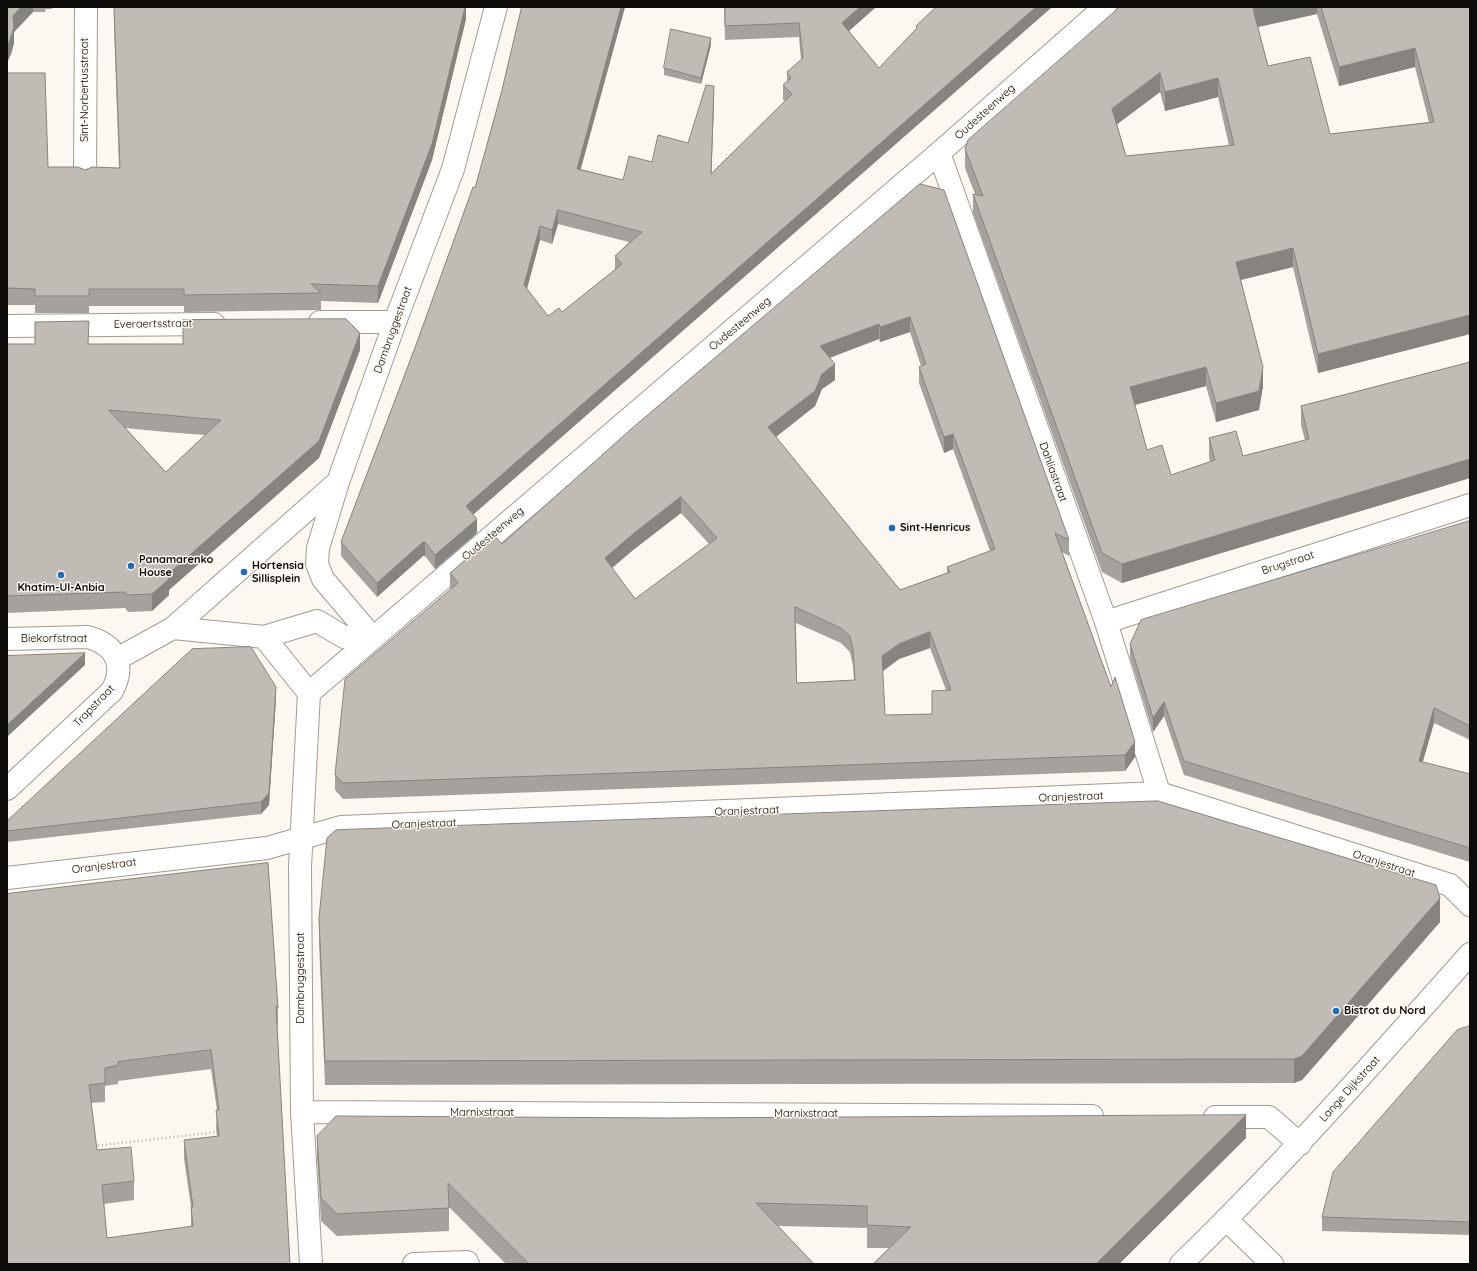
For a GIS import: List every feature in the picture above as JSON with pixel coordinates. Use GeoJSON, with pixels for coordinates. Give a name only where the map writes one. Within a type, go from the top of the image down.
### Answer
{"type":"FeatureCollection","features":[{"type":"Feature","properties":{"kind":"street","name":"Sint-Norbertusstraat"},"geometry":{"type":"LineString","coordinates":[[85,174],[86,7]]}},
{"type":"Feature","properties":{"kind":"street","name":"Dambruggestraat"},"geometry":{"type":"LineString","coordinates":[[372,637],[322,579],[317,564],[319,542],[338,482],[395,322],[453,170],[496,7]]}},
{"type":"Feature","properties":{"kind":"street","name":"Oudesteenweg"},"geometry":{"type":"LineString","coordinates":[[372,637],[939,153],[1104,7]]}},
{"type":"Feature","properties":{"kind":"street","name":"Dahliastraat"},"geometry":{"type":"LineString","coordinates":[[939,153],[1106,622],[1159,794]]}},
{"type":"Feature","properties":{"kind":"street"},"geometry":{"type":"LineString","coordinates":[[300,323],[395,322]]}},
{"type":"Feature","properties":{"kind":"street","name":"Everaertsstraat"},"geometry":{"type":"LineString","coordinates":[[7,326],[236,323]]}},
{"type":"Feature","properties":{"kind":"street"},"geometry":{"type":"LineString","coordinates":[[117,659],[173,628],[338,482]]}},
{"type":"Feature","properties":{"kind":"street","name":"Brugstraat"},"geometry":{"type":"LineString","coordinates":[[1106,622],[1470,505]]}},
{"type":"Feature","properties":{"kind":"street"},"geometry":{"type":"LineString","coordinates":[[173,628],[264,636],[317,622],[344,637],[372,637]]}},
{"type":"Feature","properties":{"kind":"street"},"geometry":{"type":"LineString","coordinates":[[264,636],[309,693],[372,637]]}},
{"type":"Feature","properties":{"kind":"street","name":"Biekorfstraat"},"geometry":{"type":"LineString","coordinates":[[7,639],[88,637],[99,640],[108,647],[117,659]]}},
{"type":"Feature","properties":{"kind":"street","name":"Trapstraat"},"geometry":{"type":"LineString","coordinates":[[7,789],[112,691],[118,681],[120,670],[117,659]]}},
{"type":"Feature","properties":{"kind":"street","name":"Dambruggestraat"},"geometry":{"type":"LineString","coordinates":[[309,693],[301,838],[302,1112],[311,1264]]}},
{"type":"Feature","properties":{"kind":"street","name":"Oranjestraat"},"geometry":{"type":"LineString","coordinates":[[7,878],[267,848],[341,827],[1159,794],[1450,885],[1470,905]]}},
{"type":"Feature","properties":{"kind":"street","name":"Lange Dijkstraat"},"geometry":{"type":"LineString","coordinates":[[1181,1264],[1300,1144],[1470,954]]}},
{"type":"Feature","properties":{"kind":"street","name":"Marnixstraat"},"geometry":{"type":"LineString","coordinates":[[302,1112],[1109,1116]]}},
{"type":"Feature","properties":{"kind":"street"},"geometry":{"type":"LineString","coordinates":[[1197,1117],[1269,1117],[1300,1144]]}},
{"type":"Feature","properties":{"kind":"street"},"geometry":{"type":"LineString","coordinates":[[1226,1220],[1272,1264]]}},
{"type":"Feature","properties":{"kind":"street"},"geometry":{"type":"LineString","coordinates":[[414,1264],[467,1262],[468,1264]]}},
{"type":"Feature","properties":{"kind":"path"},"geometry":{"type":"LineString","coordinates":[[94,1146],[217,1132]]}},
{"type":"Feature","properties":{"kind":"building"},"geometry":{"type":"Polygon","coordinates":[[[7,7],[21,7],[13,16],[14,27],[7,47],[7,7]]]}},
{"type":"Feature","properties":{"kind":"building"},"geometry":{"type":"Polygon","coordinates":[[[115,7],[465,7],[432,144],[378,286],[311,284],[321,293],[184,295],[184,289],[89,289],[89,296],[35,296],[35,289],[7,288],[7,73],[45,73],[48,167],[78,167],[85,170],[92,167],[120,168],[115,7]]]}},
{"type":"Feature","properties":{"kind":"building"},"geometry":{"type":"Polygon","coordinates":[[[522,7],[621,7],[577,169],[623,180],[629,156],[652,162],[658,135],[688,143],[706,85],[714,86],[711,174],[792,94],[783,85],[791,78],[787,72],[803,58],[799,23],[725,26],[725,7],[860,7],[842,23],[879,68],[917,28],[916,26],[936,7],[1036,7],[466,506],[477,519],[435,555],[425,542],[423,542],[377,583],[341,542],[416,345],[473,187],[475,188],[501,94],[522,7]],[[558,210],[552,230],[540,226],[524,285],[548,316],[559,308],[562,312],[622,264],[615,256],[642,232],[558,210]]]}},
{"type":"Feature","properties":{"kind":"building"},"geometry":{"type":"Polygon","coordinates":[[[1120,7],[1264,7],[1253,9],[1268,66],[1310,57],[1330,134],[1434,122],[1415,48],[1339,67],[1321,7],[1470,7],[1470,315],[1318,354],[1293,248],[1236,262],[1263,367],[1259,391],[1216,403],[1206,367],[1130,387],[1147,450],[1162,445],[1171,475],[1215,460],[1209,438],[1236,431],[1243,456],[1309,439],[1301,406],[1470,362],[1470,459],[1122,564],[1102,553],[973,194],[983,196],[965,149],[968,140],[1120,7]],[[1160,73],[1112,109],[1126,156],[1234,145],[1218,78],[1165,92],[1160,73]]]}},
{"type":"Feature","properties":{"kind":"building"},"geometry":{"type":"Polygon","coordinates":[[[671,29],[711,38],[701,78],[664,68],[671,29]]]}},
{"type":"Feature","properties":{"kind":"building"},"geometry":{"type":"Polygon","coordinates":[[[920,184],[944,190],[1069,540],[1055,533],[1111,687],[1115,677],[1135,742],[1125,755],[343,783],[335,775],[345,679],[458,583],[450,573],[494,535],[502,544],[637,424],[920,184]],[[910,317],[880,327],[879,324],[820,346],[835,364],[822,374],[815,391],[768,427],[900,590],[950,572],[947,567],[995,549],[953,434],[944,437],[919,367],[926,364],[910,317]],[[681,497],[605,558],[635,599],[717,538],[681,497]],[[795,607],[797,683],[855,680],[853,650],[850,636],[841,628],[795,607]],[[930,632],[899,644],[882,656],[885,715],[932,714],[932,691],[951,690],[930,632]]]}},
{"type":"Feature","properties":{"kind":"building"},"geometry":{"type":"Polygon","coordinates":[[[346,319],[360,333],[319,441],[166,576],[169,579],[152,594],[128,595],[125,592],[7,596],[7,344],[35,344],[35,322],[89,321],[88,344],[183,344],[183,320],[346,319]],[[109,410],[166,472],[221,420],[109,410]]]}},
{"type":"Feature","properties":{"kind":"building"},"geometry":{"type":"Polygon","coordinates":[[[1470,521],[1470,726],[1434,708],[1419,761],[1470,774],[1470,848],[1184,761],[1164,702],[1153,718],[1130,644],[1141,620],[1470,521]]]}},
{"type":"Feature","properties":{"kind":"building"},"geometry":{"type":"Polygon","coordinates":[[[251,647],[276,687],[269,793],[261,802],[7,831],[7,821],[192,649],[251,647]]]}},
{"type":"Feature","properties":{"kind":"building"},"geometry":{"type":"Polygon","coordinates":[[[85,653],[7,725],[7,656],[85,653]]]}},
{"type":"Feature","properties":{"kind":"building"},"geometry":{"type":"Polygon","coordinates":[[[1158,801],[1436,885],[1440,898],[1302,1056],[1294,1059],[325,1061],[319,918],[327,838],[336,830],[1158,801]]]}},
{"type":"Feature","properties":{"kind":"building"},"geometry":{"type":"Polygon","coordinates":[[[268,863],[278,1008],[276,1006],[290,1264],[7,1264],[7,894],[268,863]],[[211,1050],[118,1062],[118,1065],[105,1068],[105,1083],[89,1085],[97,1150],[131,1147],[134,1181],[102,1185],[107,1238],[193,1226],[191,1207],[193,1207],[184,1140],[219,1136],[216,1110],[219,1110],[211,1050]]]}},
{"type":"Feature","properties":{"kind":"building"},"geometry":{"type":"Polygon","coordinates":[[[1470,1026],[1470,1222],[1322,1217],[1333,1172],[1457,1030],[1470,1026]]]}},
{"type":"Feature","properties":{"kind":"building"},"geometry":{"type":"Polygon","coordinates":[[[1246,1115],[1096,1264],[873,1264],[911,1227],[867,1225],[867,1206],[756,1203],[814,1264],[529,1264],[448,1183],[449,1208],[337,1214],[321,1198],[317,1136],[336,1116],[667,1118],[1246,1115]]]}},
{"type":"Feature","properties":{"kind":"place","name":"Sint-Henricus"},"geometry":{"type":"Point","coordinates":[892,528]}},
{"type":"Feature","properties":{"kind":"place","name":"Panamarenko House"},"geometry":{"type":"Point","coordinates":[131,566]}},
{"type":"Feature","properties":{"kind":"place","name":"Hortensia Sillisplein"},"geometry":{"type":"Point","coordinates":[244,572]}},
{"type":"Feature","properties":{"kind":"place","name":"Khatim-Ul-Anbia"},"geometry":{"type":"Point","coordinates":[61,575]}},
{"type":"Feature","properties":{"kind":"place","name":"Bistrot du Nord"},"geometry":{"type":"Point","coordinates":[1336,1011]}}]}
